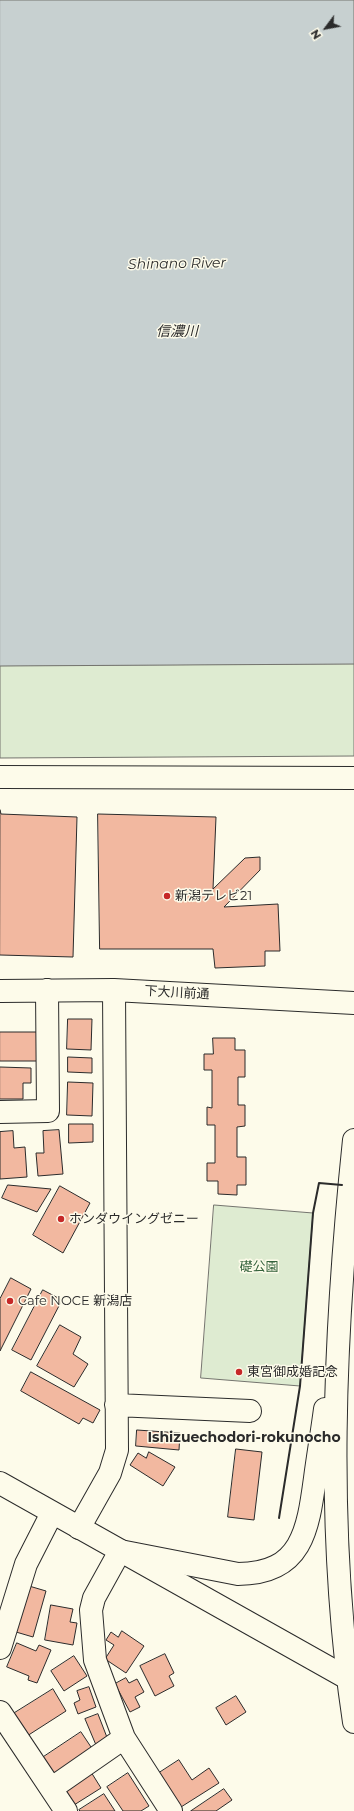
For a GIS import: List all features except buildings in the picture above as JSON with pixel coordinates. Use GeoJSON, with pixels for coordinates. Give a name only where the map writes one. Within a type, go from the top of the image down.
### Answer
{"type":"FeatureCollection","features":[{"type":"Feature","properties":{"kind":"main road"},"geometry":{"type":"LineString","coordinates":[[0,777],[354,778]]}},
{"type":"Feature","properties":{"kind":"main road"},"geometry":{"type":"LineString","coordinates":[[0,1112],[48,1111],[47,990]]}},
{"type":"Feature","properties":{"kind":"main road"},"geometry":{"type":"LineString","coordinates":[[79,1528],[110,1473],[117,1450],[114,990]]}},
{"type":"Feature","properties":{"kind":"main road","name":"下大川前通"},"geometry":{"type":"LineString","coordinates":[[0,991],[114,990],[354,1003]]}},
{"type":"Feature","properties":{"kind":"main road"},"geometry":{"type":"LineString","coordinates":[[354,1140],[339,1312],[335,1490],[354,1722]]}},
{"type":"Feature","properties":{"kind":"main road"},"geometry":{"type":"LineString","coordinates":[[120,1551],[238,1574],[255,1574],[273,1568],[293,1553],[302,1540],[308,1522],[339,1312]]}},
{"type":"Feature","properties":{"kind":"main road"},"geometry":{"type":"LineString","coordinates":[[116,1405],[250,1411]]}},
{"type":"Feature","properties":{"kind":"main road"},"geometry":{"type":"LineString","coordinates":[[0,1483],[351,1680]]}},
{"type":"Feature","properties":{"kind":"main road"},"geometry":{"type":"LineString","coordinates":[[0,1648],[26,1564],[52,1513]]}},
{"type":"Feature","properties":{"kind":"main road"},"geometry":{"type":"LineString","coordinates":[[120,1551],[94,1598],[91,1610],[95,1660],[124,1738],[171,1811]]}},
{"type":"Feature","properties":{"kind":"main road"},"geometry":{"type":"LineString","coordinates":[[0,1712],[66,1811]]}},
{"type":"Feature","properties":{"kind":"main road"},"geometry":{"type":"LineString","coordinates":[[52,1788],[124,1738]]}},
{"type":"Feature","properties":{"kind":"green space"},"geometry":{"type":"Polygon","coordinates":[[[354,664],[354,756],[0,758],[0,666],[354,664]]]}},
{"type":"Feature","properties":{"kind":"green space","name":"礎公園"},"geometry":{"type":"Polygon","coordinates":[[[214,1205],[313,1213],[300,1386],[201,1378],[214,1205]]]}},
{"type":"Feature","properties":{"kind":"water","name":"信濃川"},"geometry":{"type":"Polygon","coordinates":[[[0,0],[354,0],[354,664],[0,666],[0,0]]]}},
{"type":"Feature","properties":{"kind":"wall"},"geometry":{"type":"LineString","coordinates":[[279,1518],[300,1386],[313,1213],[319,1183],[342,1185]]}},
{"type":"Feature","properties":{"kind":"place","name":"新潟テレビ21"},"geometry":{"type":"Point","coordinates":[167,896]}},
{"type":"Feature","properties":{"kind":"place","name":"ホンダウイングゼニー"},"geometry":{"type":"Point","coordinates":[61,1219]}},
{"type":"Feature","properties":{"kind":"place","name":"Cafe NOCE 新潟店"},"geometry":{"type":"Point","coordinates":[10,1301]}},
{"type":"Feature","properties":{"kind":"place","name":"東宮御成婚記念"},"geometry":{"type":"Point","coordinates":[239,1372]}},
{"type":"Feature","properties":{"kind":"district","name":"Ishizuechodori-rokunocho"},"geometry":{"type":"Point","coordinates":[244,1438]}},
{"type":"Feature","properties":{"kind":"water label","name":"Shinano River"},"geometry":{"type":"Point","coordinates":[177,264]}}]}
